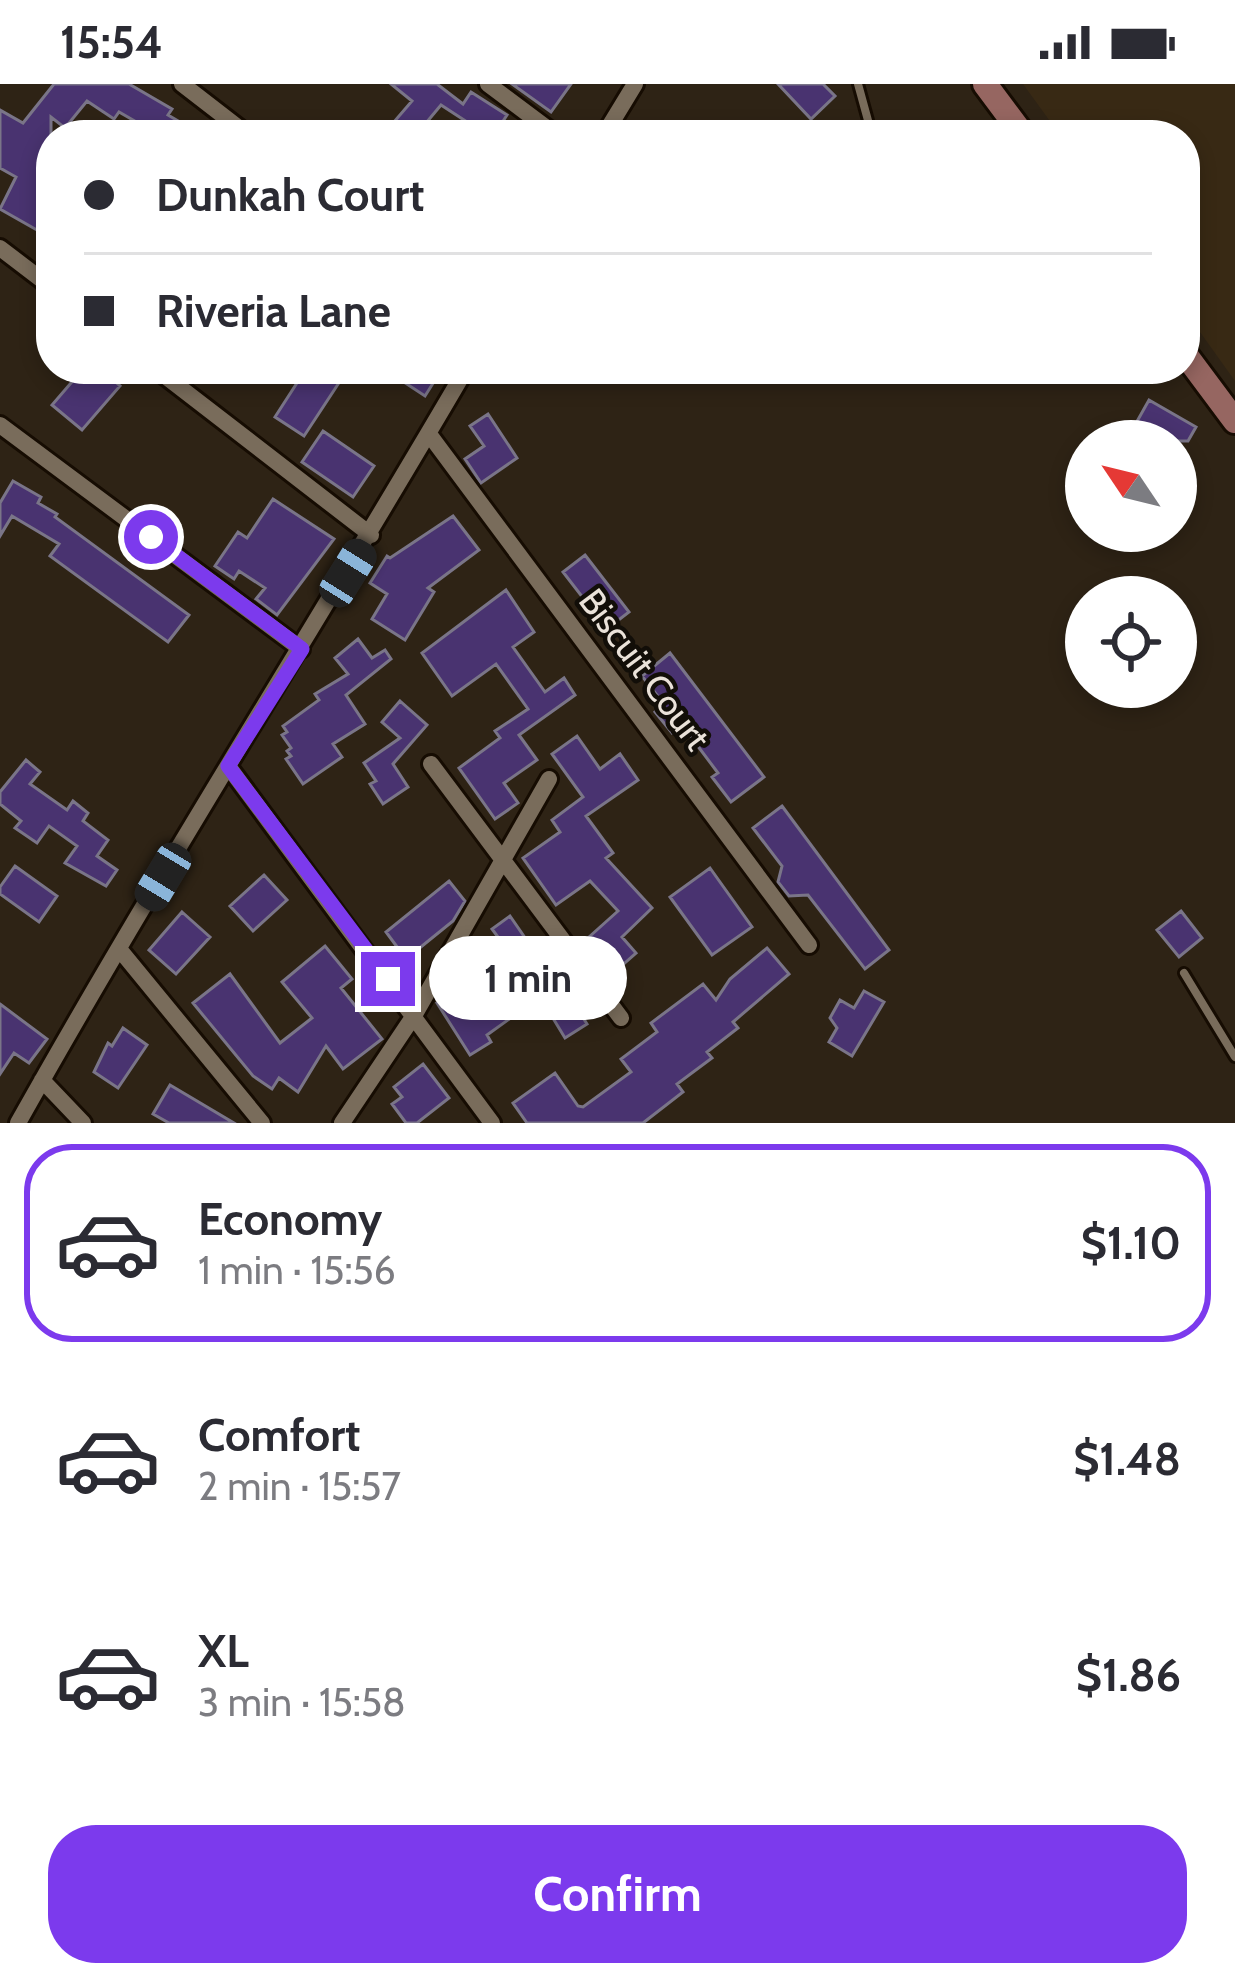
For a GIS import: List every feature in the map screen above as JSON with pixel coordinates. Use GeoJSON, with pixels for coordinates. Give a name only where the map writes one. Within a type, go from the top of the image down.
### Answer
{"type":"FeatureCollection","features":[{"type":"Feature","properties":{"kind":"main road"},"geometry":{"type":"LineString","coordinates":[[985,84],[1011,120]]}},
{"type":"Feature","properties":{"kind":"main road"},"geometry":{"type":"LineString","coordinates":[[1200,374],[1235,422]]}},
{"type":"Feature","properties":{"kind":"street"},"geometry":{"type":"LineString","coordinates":[[182,84],[229,120]]}},
{"type":"Feature","properties":{"kind":"street"},"geometry":{"type":"LineString","coordinates":[[488,84],[536,120]]}},
{"type":"Feature","properties":{"kind":"street"},"geometry":{"type":"LineString","coordinates":[[613,120],[635,84]]}},
{"type":"Feature","properties":{"kind":"street"},"geometry":{"type":"LineString","coordinates":[[0,248],[36,276]]}},
{"type":"Feature","properties":{"kind":"street"},"geometry":{"type":"LineString","coordinates":[[175,384],[371,536]]}},
{"type":"Feature","properties":{"kind":"street"},"geometry":{"type":"LineString","coordinates":[[18,1123],[457,384]]}},
{"type":"Feature","properties":{"kind":"street"},"geometry":{"type":"LineString","coordinates":[[0,425],[302,649]]}},
{"type":"Feature","properties":{"kind":"street","name":"Biscuit Court"},"geometry":{"type":"LineString","coordinates":[[429,434],[809,945]]}},
{"type":"Feature","properties":{"kind":"street"},"geometry":{"type":"LineString","coordinates":[[431,764],[621,1018]]}},
{"type":"Feature","properties":{"kind":"street"},"geometry":{"type":"LineString","coordinates":[[228,766],[492,1123]]}},
{"type":"Feature","properties":{"kind":"street"},"geometry":{"type":"LineString","coordinates":[[343,1123],[415,1014],[549,779]]}},
{"type":"Feature","properties":{"kind":"street"},"geometry":{"type":"LineString","coordinates":[[120,950],[262,1123]]}},
{"type":"Feature","properties":{"kind":"street"},"geometry":{"type":"LineString","coordinates":[[42,1080],[83,1123]]}},
{"type":"Feature","properties":{"kind":"lane"},"geometry":{"type":"LineString","coordinates":[[858,84],[868,120]]}},
{"type":"Feature","properties":{"kind":"lane"},"geometry":{"type":"LineString","coordinates":[[1184,973],[1235,1057]]}},
{"type":"Feature","properties":{"kind":"shaded area"},"geometry":{"type":"Polygon","coordinates":[[[1023,84],[1235,84],[1235,381],[1200,332],[1200,120],[1049,120],[1023,84]]]}},
{"type":"Feature","properties":{"kind":"building"},"geometry":{"type":"Polygon","coordinates":[[[54,84],[129,84],[172,109],[168,115],[176,120],[133,120],[119,112],[114,119],[87,101],[72,120],[36,120],[36,229],[0,209],[16,177],[0,168],[0,110],[23,123],[54,84]]]}},
{"type":"Feature","properties":{"kind":"building"},"geometry":{"type":"Polygon","coordinates":[[[391,84],[437,84],[463,104],[471,92],[507,115],[504,120],[464,120],[441,105],[428,120],[396,120],[412,101],[391,84]]]}},
{"type":"Feature","properties":{"kind":"building"},"geometry":{"type":"Polygon","coordinates":[[[512,84],[571,84],[551,112],[512,84]]]}},
{"type":"Feature","properties":{"kind":"building"},"geometry":{"type":"Polygon","coordinates":[[[778,84],[823,84],[835,96],[811,119],[778,84]]]}},
{"type":"Feature","properties":{"kind":"building"},"geometry":{"type":"Polygon","coordinates":[[[70,384],[120,386],[82,430],[52,405],[70,384]]]}},
{"type":"Feature","properties":{"kind":"building"},"geometry":{"type":"Polygon","coordinates":[[[296,384],[338,384],[304,436],[275,417],[296,384]]]}},
{"type":"Feature","properties":{"kind":"building"},"geometry":{"type":"Polygon","coordinates":[[[407,384],[433,384],[425,396],[407,384]]]}},
{"type":"Feature","properties":{"kind":"building"},"geometry":{"type":"Polygon","coordinates":[[[1149,400],[1184,420],[1138,420],[1149,400]]]}},
{"type":"Feature","properties":{"kind":"building"},"geometry":{"type":"Polygon","coordinates":[[[488,414],[517,458],[481,483],[465,459],[484,446],[470,426],[488,414]]]}},
{"type":"Feature","properties":{"kind":"building"},"geometry":{"type":"Polygon","coordinates":[[[323,431],[374,466],[353,497],[302,462],[323,431]]]}},
{"type":"Feature","properties":{"kind":"building"},"geometry":{"type":"Polygon","coordinates":[[[13,481],[41,497],[38,503],[55,517],[189,615],[168,642],[50,556],[59,544],[12,516],[0,536],[0,503],[13,481]]]}},
{"type":"Feature","properties":{"kind":"building"},"geometry":{"type":"Polygon","coordinates":[[[273,499],[334,539],[277,615],[256,599],[265,588],[239,571],[234,579],[215,566],[238,532],[247,538],[273,499]]]}},
{"type":"Feature","properties":{"kind":"building"},"geometry":{"type":"Polygon","coordinates":[[[453,516],[479,550],[428,588],[434,592],[405,640],[372,619],[387,594],[370,583],[387,556],[453,516]]]}},
{"type":"Feature","properties":{"kind":"building"},"geometry":{"type":"Polygon","coordinates":[[[585,555],[629,612],[607,629],[563,572],[585,555]]]}},
{"type":"Feature","properties":{"kind":"building"},"geometry":{"type":"Polygon","coordinates":[[[506,590],[534,632],[513,647],[545,692],[564,678],[575,695],[519,735],[537,760],[504,783],[518,803],[495,819],[459,768],[500,738],[495,731],[528,709],[496,664],[452,696],[422,653],[506,590]]]}},
{"type":"Feature","properties":{"kind":"building"},"geometry":{"type":"Polygon","coordinates":[[[358,639],[372,658],[385,650],[391,659],[346,695],[365,724],[333,744],[342,757],[303,784],[286,759],[291,748],[282,735],[287,732],[283,726],[319,700],[315,694],[348,674],[335,658],[358,639]]]}},
{"type":"Feature","properties":{"kind":"building"},"geometry":{"type":"Polygon","coordinates":[[[670,653],[764,777],[731,802],[712,777],[718,773],[682,725],[672,733],[655,712],[664,704],[642,676],[670,653]]]}},
{"type":"Feature","properties":{"kind":"building"},"geometry":{"type":"Polygon","coordinates":[[[400,701],[427,725],[393,764],[408,787],[383,804],[364,763],[400,738],[382,722],[400,701]]]}},
{"type":"Feature","properties":{"kind":"building"},"geometry":{"type":"Polygon","coordinates":[[[577,736],[600,769],[620,754],[638,780],[586,816],[613,853],[606,858],[652,908],[622,937],[636,953],[618,969],[589,937],[618,911],[590,881],[556,905],[523,858],[560,832],[552,820],[583,797],[552,754],[577,736]]]}},
{"type":"Feature","properties":{"kind":"building"},"geometry":{"type":"Polygon","coordinates":[[[26,760],[40,772],[30,784],[67,810],[73,801],[88,813],[83,821],[108,840],[97,856],[117,870],[106,886],[65,863],[77,846],[49,826],[37,843],[15,828],[21,821],[0,804],[0,792],[26,760]]]}},
{"type":"Feature","properties":{"kind":"building"},"geometry":{"type":"Polygon","coordinates":[[[782,806],[889,950],[865,969],[808,895],[789,896],[778,882],[782,866],[753,828],[782,806]]]}},
{"type":"Feature","properties":{"kind":"building"},"geometry":{"type":"Polygon","coordinates":[[[15,866],[57,896],[39,922],[0,894],[15,866]]]}},
{"type":"Feature","properties":{"kind":"building"},"geometry":{"type":"Polygon","coordinates":[[[710,868],[752,927],[712,955],[670,897],[710,868]]]}},
{"type":"Feature","properties":{"kind":"building"},"geometry":{"type":"Polygon","coordinates":[[[264,875],[287,900],[253,931],[230,906],[264,875]]]}},
{"type":"Feature","properties":{"kind":"building"},"geometry":{"type":"Polygon","coordinates":[[[449,881],[465,901],[453,921],[406,959],[386,932],[449,881]]]}},
{"type":"Feature","properties":{"kind":"building"},"geometry":{"type":"Polygon","coordinates":[[[1181,911],[1202,938],[1179,957],[1157,930],[1181,911]]]}},
{"type":"Feature","properties":{"kind":"building"},"geometry":{"type":"Polygon","coordinates":[[[182,912],[210,937],[176,974],[149,950],[182,912]]]}},
{"type":"Feature","properties":{"kind":"building"},"geometry":{"type":"Polygon","coordinates":[[[510,916],[532,948],[515,960],[492,929],[510,916]]]}},
{"type":"Feature","properties":{"kind":"building"},"geometry":{"type":"Polygon","coordinates":[[[325,946],[352,979],[341,988],[382,1039],[343,1069],[326,1046],[298,1092],[279,1078],[272,1089],[253,1076],[193,1003],[230,974],[280,1043],[312,1018],[282,982],[325,946]]]}},
{"type":"Feature","properties":{"kind":"building"},"geometry":{"type":"Polygon","coordinates":[[[767,948],[789,974],[733,1022],[738,1028],[707,1052],[712,1058],[677,1084],[683,1092],[643,1123],[527,1123],[513,1103],[555,1073],[583,1107],[631,1072],[621,1059],[657,1032],[651,1023],[703,984],[716,1000],[730,979],[767,948]]]}},
{"type":"Feature","properties":{"kind":"building"},"geometry":{"type":"Polygon","coordinates":[[[495,964],[526,1007],[487,1035],[491,1042],[470,1055],[437,1003],[495,964]]]}},
{"type":"Feature","properties":{"kind":"building"},"geometry":{"type":"Polygon","coordinates":[[[864,991],[884,1002],[852,1056],[829,1042],[837,1028],[830,1018],[840,1000],[854,1008],[864,991]]]}},
{"type":"Feature","properties":{"kind":"building"},"geometry":{"type":"Polygon","coordinates":[[[567,992],[587,1024],[565,1038],[545,1005],[567,992]]]}},
{"type":"Feature","properties":{"kind":"building"},"geometry":{"type":"Polygon","coordinates":[[[0,1004],[47,1039],[29,1063],[14,1053],[0,1074],[0,1004]]]}},
{"type":"Feature","properties":{"kind":"building"},"geometry":{"type":"Polygon","coordinates":[[[123,1028],[147,1045],[118,1088],[94,1072],[108,1043],[112,1046],[123,1028]]]}},
{"type":"Feature","properties":{"kind":"building"},"geometry":{"type":"Polygon","coordinates":[[[423,1064],[449,1098],[417,1123],[406,1123],[392,1104],[402,1097],[394,1087],[423,1064]]]}},
{"type":"Feature","properties":{"kind":"building"},"geometry":{"type":"Polygon","coordinates":[[[170,1085],[234,1123],[169,1123],[153,1114],[170,1085]]]}},
{"type":"Feature","properties":{"kind":"route"},"geometry":{"type":"LineString","coordinates":[[151,537],[302,649],[228,766],[388,979]]}}]}
